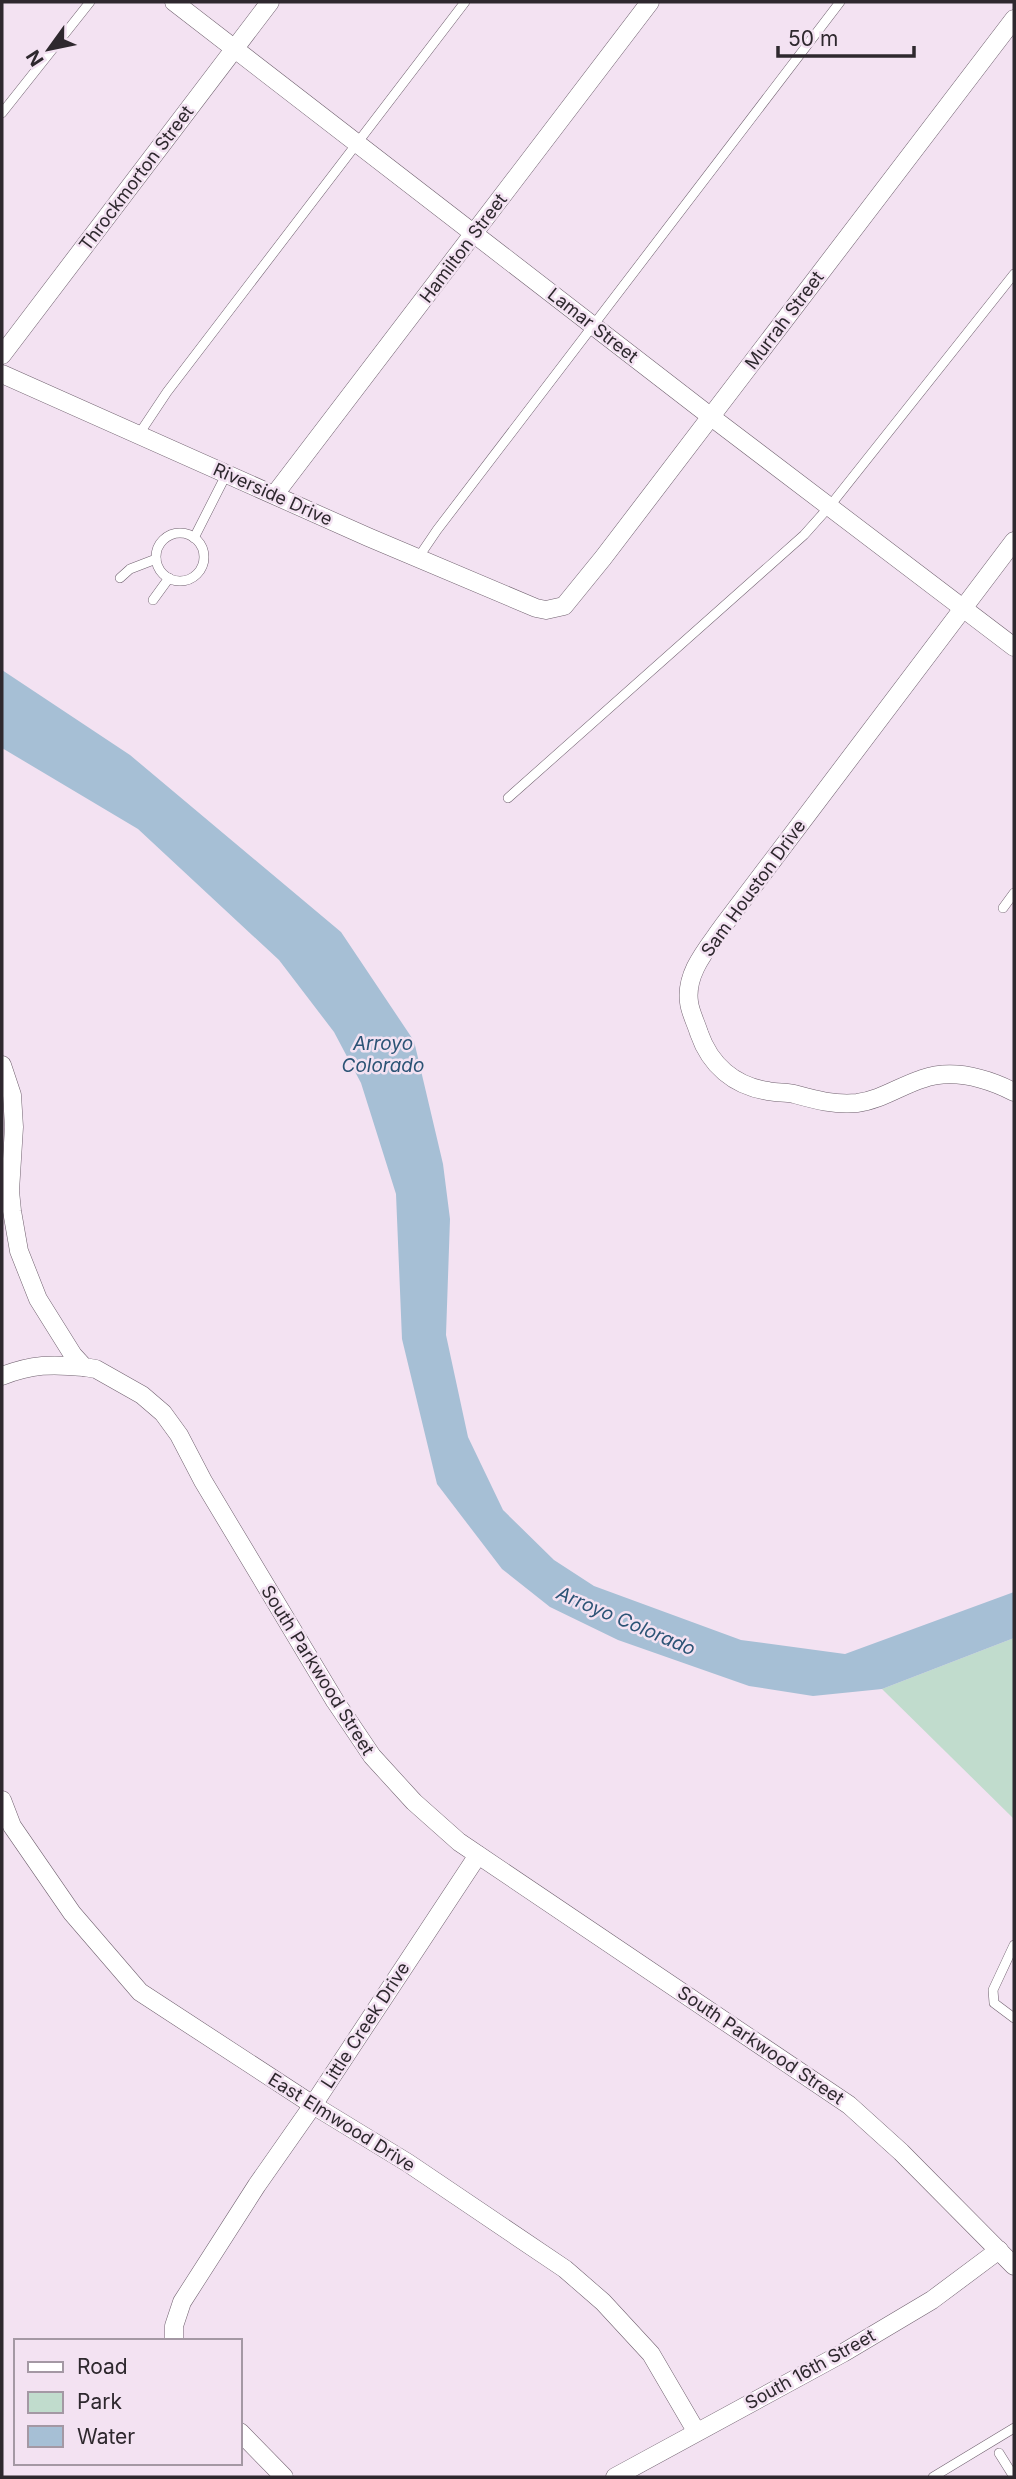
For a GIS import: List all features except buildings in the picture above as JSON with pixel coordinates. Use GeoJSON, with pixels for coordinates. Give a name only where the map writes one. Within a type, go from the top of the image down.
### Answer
{"type":"FeatureCollection","features":[{"type":"Feature","properties":{"kind":"street","name":"Lamar Street"},"geometry":{"type":"LineString","coordinates":[[174,2],[1014,647]]}},
{"type":"Feature","properties":{"kind":"street","name":"Throckmorton Street"},"geometry":{"type":"LineString","coordinates":[[2,355],[270,2]]}},
{"type":"Feature","properties":{"kind":"street","name":"Hamilton Street"},"geometry":{"type":"LineString","coordinates":[[275,494],[650,2]]}},
{"type":"Feature","properties":{"kind":"street","name":"Murrah Street"},"geometry":{"type":"LineString","coordinates":[[546,610],[564,606],[1014,19]]}},
{"type":"Feature","properties":{"kind":"street","name":"Riverside Drive"},"geometry":{"type":"LineString","coordinates":[[2,373],[418,558],[546,610]]}},
{"type":"Feature","properties":{"kind":"street","name":"Sam Houston Drive"},"geometry":{"type":"LineString","coordinates":[[1014,541],[698,961],[689,983],[689,1003],[702,1042],[713,1060],[727,1075],[746,1086],[793,1094],[814,1101],[859,1103],[880,1098],[923,1078],[947,1074],[971,1076],[1014,1092]]}},
{"type":"Feature","properties":{"kind":"street"},"geometry":{"type":"LineString","coordinates":[[2,1065],[12,1096],[14,1127],[10,1191],[19,1251],[38,1299],[84,1367]]}},
{"type":"Feature","properties":{"kind":"street","name":"South Parkwood Street"},"geometry":{"type":"LineString","coordinates":[[2,1376],[24,1367],[49,1364],[96,1369],[142,1395],[163,1413],[179,1435],[203,1481],[335,1702],[372,1756],[414,1802],[459,1842],[746,2033],[849,2105],[901,2152],[1014,2266]]}},
{"type":"Feature","properties":{"kind":"street","name":"East Elmwood Drive"},"geometry":{"type":"LineString","coordinates":[[2,1800],[12,1826],[72,1913],[140,1992],[313,2105],[408,2163],[565,2269],[603,2302],[651,2354],[696,2431]]}},
{"type":"Feature","properties":{"kind":"street","name":"Little Creek Drive"},"geometry":{"type":"LineString","coordinates":[[174,2339],[174,2326],[182,2302],[478,1855]]}},
{"type":"Feature","properties":{"kind":"street","name":"South 16th Street"},"geometry":{"type":"LineString","coordinates":[[615,2477],[844,2353],[932,2300],[999,2250]]}},
{"type":"Feature","properties":{"kind":"street"},"geometry":{"type":"LineString","coordinates":[[242,2434],[285,2477]]}},
{"type":"Feature","properties":{"kind":"lane"},"geometry":{"type":"LineString","coordinates":[[2,113],[90,2]]}},
{"type":"Feature","properties":{"kind":"lane"},"geometry":{"type":"LineString","coordinates":[[139,434],[167,392],[465,2]]}},
{"type":"Feature","properties":{"kind":"lane"},"geometry":{"type":"LineString","coordinates":[[418,558],[840,2]]}},
{"type":"Feature","properties":{"kind":"lane"},"geometry":{"type":"LineString","coordinates":[[508,798],[804,535],[830,507],[1014,275]]}},
{"type":"Feature","properties":{"kind":"lane"},"geometry":{"type":"LineString","coordinates":[[194,538],[227,473]]}},
{"type":"Feature","properties":{"kind":"lane"},"geometry":{"type":"LineString","coordinates":[[172,534],[187,534],[194,538],[200,543],[204,559],[198,573],[184,580],[169,578],[158,566],[156,559],[160,544],[172,534]]}},
{"type":"Feature","properties":{"kind":"lane"},"geometry":{"type":"LineString","coordinates":[[120,578],[131,569],[156,559]]}},
{"type":"Feature","properties":{"kind":"lane"},"geometry":{"type":"LineString","coordinates":[[153,600],[169,578]]}},
{"type":"Feature","properties":{"kind":"lane"},"geometry":{"type":"LineString","coordinates":[[1003,908],[1014,893]]}},
{"type":"Feature","properties":{"kind":"lane"},"geometry":{"type":"LineString","coordinates":[[1014,1945],[993,1990],[994,2003],[1014,2018]]}},
{"type":"Feature","properties":{"kind":"lane"},"geometry":{"type":"LineString","coordinates":[[933,2477],[1014,2428]]}},
{"type":"Feature","properties":{"kind":"lane"},"geometry":{"type":"LineString","coordinates":[[999,2453],[1014,2477]]}},
{"type":"Feature","properties":{"kind":"green space"},"geometry":{"type":"Polygon","coordinates":[[[1014,1638],[1014,1819],[882,1689],[1014,1638]]]}},
{"type":"Feature","properties":{"kind":"water","name":"Arroyo Colorado"},"geometry":{"type":"Polygon","coordinates":[[[2,670],[130,755],[341,932],[414,1041],[443,1164],[450,1219],[446,1335],[468,1437],[503,1510],[554,1560],[594,1586],[741,1640],[845,1654],[1014,1592],[1014,1638],[882,1689],[813,1696],[749,1686],[618,1640],[550,1607],[502,1569],[437,1484],[402,1339],[396,1194],[361,1083],[334,1032],[279,960],[138,829],[2,748],[2,670]]]}}]}
